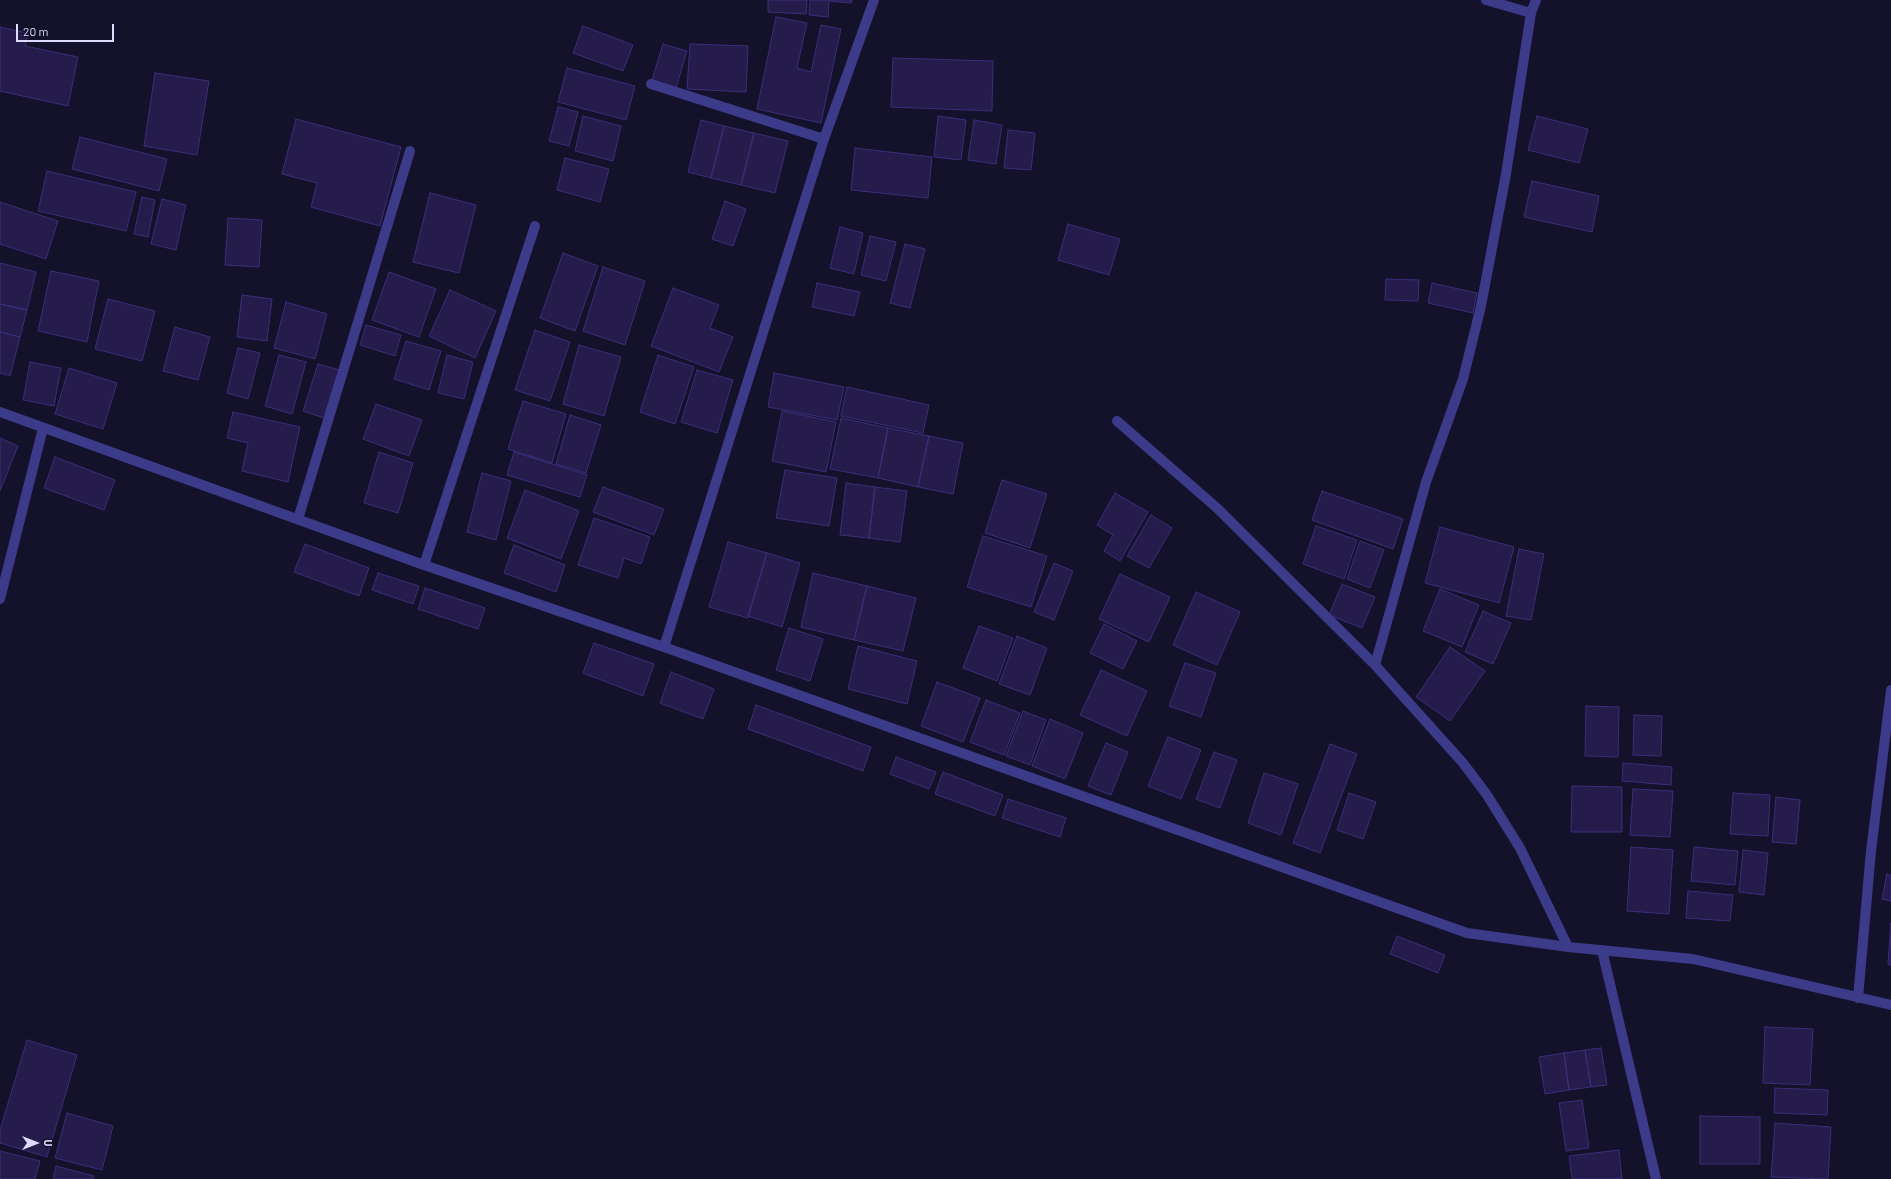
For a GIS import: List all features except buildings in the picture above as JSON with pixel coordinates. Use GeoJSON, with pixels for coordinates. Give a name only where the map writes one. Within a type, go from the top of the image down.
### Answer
{"type":"FeatureCollection","features":[{"type":"Feature","properties":{"kind":"street"},"geometry":{"type":"LineString","coordinates":[[664,647],[824,138],[874,0]]}},
{"type":"Feature","properties":{"kind":"street"},"geometry":{"type":"LineString","coordinates":[[1486,0],[1531,13]]}},
{"type":"Feature","properties":{"kind":"street"},"geometry":{"type":"LineString","coordinates":[[1375,665],[1426,482],[1463,379],[1482,306],[1506,174],[1531,13],[1536,0]]}},
{"type":"Feature","properties":{"kind":"street"},"geometry":{"type":"LineString","coordinates":[[651,84],[824,138]]}},
{"type":"Feature","properties":{"kind":"street"},"geometry":{"type":"LineString","coordinates":[[298,519],[410,151]]}},
{"type":"Feature","properties":{"kind":"street"},"geometry":{"type":"LineString","coordinates":[[424,565],[535,226]]}},
{"type":"Feature","properties":{"kind":"street"},"geometry":{"type":"LineString","coordinates":[[0,412],[424,565],[664,647],[1468,933],[1568,947],[1693,959],[1891,1005]]}},
{"type":"Feature","properties":{"kind":"street"},"geometry":{"type":"LineString","coordinates":[[1117,421],[1218,508],[1375,665],[1463,764],[1487,795],[1520,848],[1568,947]]}},
{"type":"Feature","properties":{"kind":"street"},"geometry":{"type":"LineString","coordinates":[[0,599],[43,428]]}},
{"type":"Feature","properties":{"kind":"street"},"geometry":{"type":"LineString","coordinates":[[1858,998],[1871,851],[1891,690]]}},
{"type":"Feature","properties":{"kind":"street"},"geometry":{"type":"LineString","coordinates":[[1602,950],[1656,1179]]}}]}
